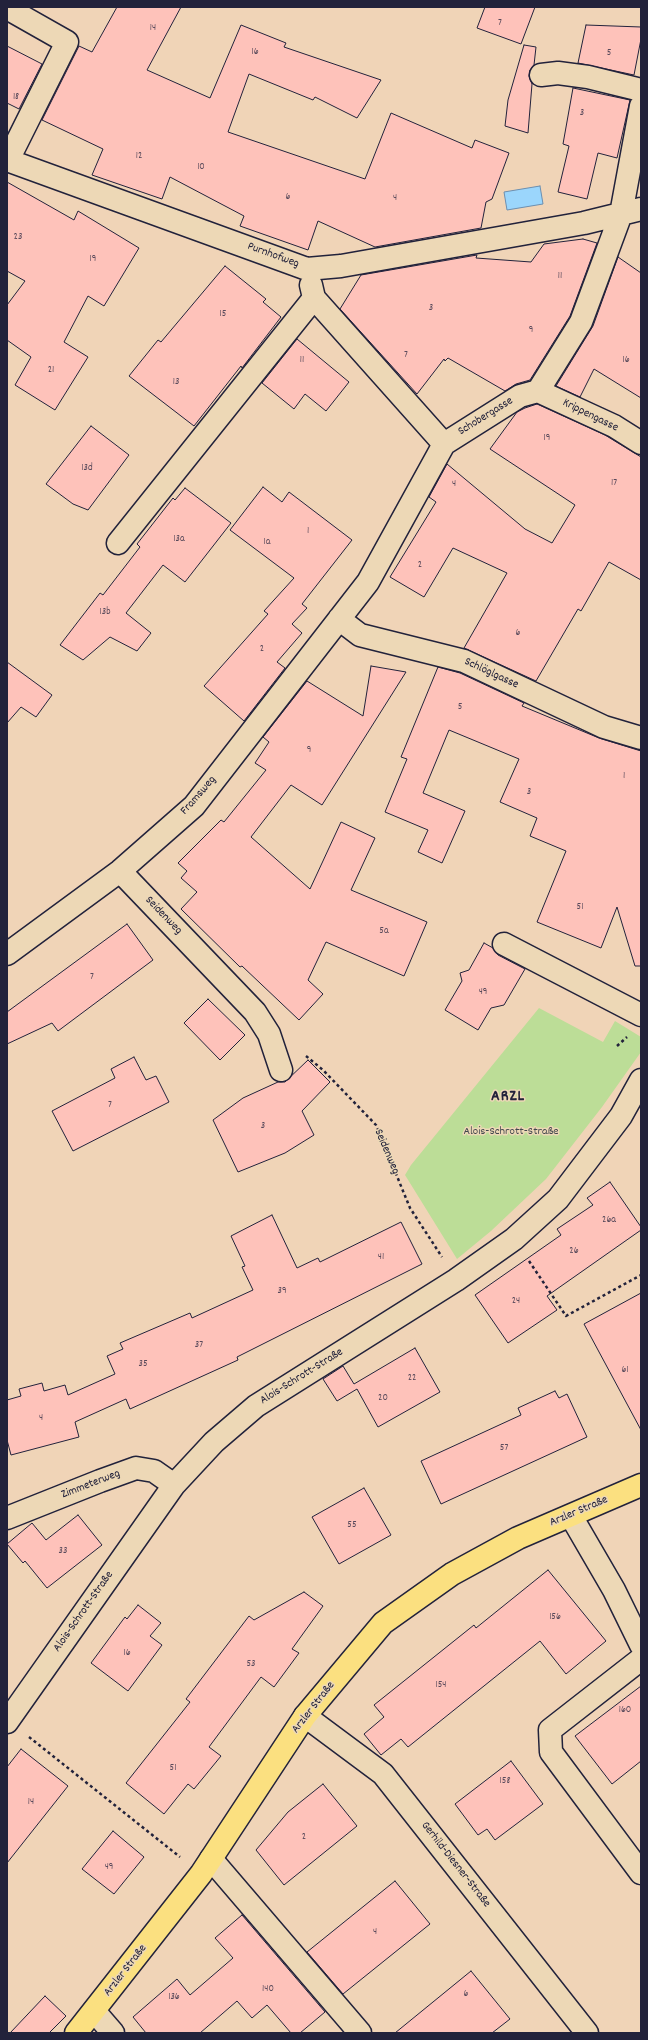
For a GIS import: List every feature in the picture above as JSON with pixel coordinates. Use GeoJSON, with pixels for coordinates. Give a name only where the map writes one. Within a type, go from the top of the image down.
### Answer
{"type":"FeatureCollection","features":[{"type":"Feature","properties":{"kind":"main road","name":"Arzler Straße"},"geometry":{"type":"LineString","coordinates":[[76,2033],[94,2012],[206,1866],[305,1716],[383,1623],[452,1574],[518,1538],[641,1485]]}},
{"type":"Feature","properties":{"kind":"street"},"geometry":{"type":"LineString","coordinates":[[7,8],[67,42],[7,160]]}},
{"type":"Feature","properties":{"kind":"street"},"geometry":{"type":"LineString","coordinates":[[541,75],[558,73],[588,77],[641,90]]}},
{"type":"Feature","properties":{"kind":"street"},"geometry":{"type":"LineString","coordinates":[[538,391],[581,322],[631,212],[641,106]]}},
{"type":"Feature","properties":{"kind":"street","name":"Purnhofweg"},"geometry":{"type":"LineString","coordinates":[[7,160],[307,268],[341,266],[584,223],[631,212]]}},
{"type":"Feature","properties":{"kind":"street"},"geometry":{"type":"LineString","coordinates":[[307,268],[314,298],[444,444]]}},
{"type":"Feature","properties":{"kind":"street"},"geometry":{"type":"LineString","coordinates":[[118,543],[314,298]]}},
{"type":"Feature","properties":{"kind":"street","name":"Krippengasse"},"geometry":{"type":"LineString","coordinates":[[538,391],[614,426],[641,443]]}},
{"type":"Feature","properties":{"kind":"street","name":"Schobergasse"},"geometry":{"type":"LineString","coordinates":[[339,619],[368,582],[444,444],[520,396],[538,391]]}},
{"type":"Feature","properties":{"kind":"street","name":"Schlöglgasse"},"geometry":{"type":"LineString","coordinates":[[339,619],[360,635],[464,661],[604,727],[641,738]]}},
{"type":"Feature","properties":{"kind":"street","name":"Framsweg"},"geometry":{"type":"LineString","coordinates":[[7,954],[120,871],[194,806],[339,619]]}},
{"type":"Feature","properties":{"kind":"street","name":"Seidenweg"},"geometry":{"type":"LineString","coordinates":[[120,871],[255,1012],[269,1034],[281,1070]]}},
{"type":"Feature","properties":{"kind":"street"},"geometry":{"type":"LineString","coordinates":[[504,944],[641,1015]]}},
{"type":"Feature","properties":{"kind":"street","name":"Alois-Schrott-Straße"},"geometry":{"type":"LineString","coordinates":[[8,1722],[174,1485],[214,1442],[256,1406],[456,1280],[514,1240],[558,1199],[621,1116],[641,1080]]}},
{"type":"Feature","properties":{"kind":"street","name":"Zimmeterweg"},"geometry":{"type":"LineString","coordinates":[[7,1518],[136,1468],[154,1471],[174,1485]]}},
{"type":"Feature","properties":{"kind":"street"},"geometry":{"type":"LineString","coordinates":[[571,1516],[614,1590],[641,1645]]}},
{"type":"Feature","properties":{"kind":"street"},"geometry":{"type":"LineString","coordinates":[[641,1659],[550,1730],[551,1752],[641,1873]]}},
{"type":"Feature","properties":{"kind":"street","name":"Gerhild-Diesner-Straße"},"geometry":{"type":"LineString","coordinates":[[305,1716],[383,1774],[587,2033]]}},
{"type":"Feature","properties":{"kind":"street"},"geometry":{"type":"LineString","coordinates":[[206,1866],[360,2033]]}},
{"type":"Feature","properties":{"kind":"street"},"geometry":{"type":"LineString","coordinates":[[94,2012],[113,2033]]}},
{"type":"Feature","properties":{"kind":"path","name":"Seidenweg"},"geometry":{"type":"LineString","coordinates":[[269,1034],[284,1039],[322,1070],[376,1125],[410,1208],[456,1280]]}},
{"type":"Feature","properties":{"kind":"path"},"geometry":{"type":"LineString","coordinates":[[514,1240],[566,1316],[641,1275]]}},
{"type":"Feature","properties":{"kind":"path"},"geometry":{"type":"LineString","coordinates":[[8,1722],[206,1866]]}},
{"type":"Feature","properties":{"kind":"green space","name":"Alois-Schrott-Straße"},"geometry":{"type":"Polygon","coordinates":[[[539,1008],[603,1042],[615,1021],[641,1037],[641,1052],[602,1107],[546,1179],[491,1231],[457,1259],[405,1175],[411,1165],[539,1008]]]}},
{"type":"Feature","properties":{"kind":"water"},"geometry":{"type":"Polygon","coordinates":[[[540,186],[543,204],[507,210],[504,192],[540,186]]]}},
{"type":"Feature","properties":{"kind":"building"},"geometry":{"type":"Polygon","coordinates":[[[117,7],[181,7],[147,70],[210,98],[241,25],[286,43],[284,47],[381,80],[357,118],[315,97],[313,100],[249,74],[228,132],[365,179],[391,113],[472,148],[475,140],[509,153],[492,199],[486,202],[481,228],[375,247],[318,221],[308,250],[240,226],[244,216],[170,177],[162,199],[92,175],[103,149],[42,120],[79,46],[92,52],[117,7]]]}},
{"type":"Feature","properties":{"kind":"building"},"geometry":{"type":"Polygon","coordinates":[[[485,7],[535,7],[521,44],[477,28],[485,7]]]}},
{"type":"Feature","properties":{"kind":"building"},"geometry":{"type":"Polygon","coordinates":[[[586,25],[641,27],[641,39],[634,75],[578,63],[586,25]]]}},
{"type":"Feature","properties":{"kind":"building"},"geometry":{"type":"Polygon","coordinates":[[[524,45],[536,47],[534,65],[530,70],[529,76],[532,84],[528,133],[505,126],[508,100],[524,45]]]}},
{"type":"Feature","properties":{"kind":"building"},"geometry":{"type":"Polygon","coordinates":[[[7,46],[42,64],[19,109],[7,103],[7,46]]]}},
{"type":"Feature","properties":{"kind":"building"},"geometry":{"type":"Polygon","coordinates":[[[573,88],[630,100],[617,158],[598,153],[587,199],[558,192],[569,146],[563,144],[573,88]]]}},
{"type":"Feature","properties":{"kind":"building"},"geometry":{"type":"Polygon","coordinates":[[[7,182],[74,220],[78,211],[139,248],[104,306],[88,296],[64,342],[88,357],[55,410],[15,385],[31,357],[7,340],[7,305],[25,281],[7,271],[7,182]]]}},
{"type":"Feature","properties":{"kind":"building"},"geometry":{"type":"Polygon","coordinates":[[[583,239],[597,243],[570,316],[530,380],[516,384],[505,391],[448,358],[445,361],[444,359],[417,394],[340,309],[361,275],[477,255],[476,258],[531,262],[544,244],[583,239]]]}},
{"type":"Feature","properties":{"kind":"building"},"geometry":{"type":"Polygon","coordinates":[[[618,257],[641,273],[641,398],[594,369],[580,397],[556,386],[593,326],[618,257]]]}},
{"type":"Feature","properties":{"kind":"building"},"geometry":{"type":"Polygon","coordinates":[[[225,266],[266,299],[263,302],[281,317],[242,368],[241,366],[194,426],[129,376],[158,340],[161,342],[225,266]]]}},
{"type":"Feature","properties":{"kind":"building"},"geometry":{"type":"Polygon","coordinates":[[[297,339],[349,382],[326,411],[305,394],[294,409],[262,383],[297,339]]]}},
{"type":"Feature","properties":{"kind":"building"},"geometry":{"type":"Polygon","coordinates":[[[537,404],[605,435],[641,457],[641,580],[609,562],[581,611],[578,609],[536,681],[464,648],[507,573],[453,548],[424,597],[390,577],[436,502],[429,497],[447,464],[525,529],[552,543],[575,505],[490,449],[517,412],[537,404]]]}},
{"type":"Feature","properties":{"kind":"building"},"geometry":{"type":"Polygon","coordinates":[[[91,426],[129,455],[88,510],[73,504],[46,484],[91,426]]]}},
{"type":"Feature","properties":{"kind":"building"},"geometry":{"type":"Polygon","coordinates":[[[263,487],[282,502],[289,492],[352,540],[302,604],[307,608],[292,624],[302,633],[277,662],[285,668],[244,721],[204,686],[268,614],[264,611],[294,578],[230,530],[263,487]]]}},
{"type":"Feature","properties":{"kind":"building"},"geometry":{"type":"Polygon","coordinates":[[[185,488],[231,523],[185,582],[163,565],[126,613],[151,633],[137,651],[110,637],[83,660],[60,645],[100,593],[103,595],[140,547],[137,544],[173,498],[175,500],[185,488]]]}},
{"type":"Feature","properties":{"kind":"building"},"geometry":{"type":"Polygon","coordinates":[[[7,662],[52,695],[36,717],[21,707],[7,723],[7,662]]]}},
{"type":"Feature","properties":{"kind":"building"},"geometry":{"type":"Polygon","coordinates":[[[371,666],[406,672],[322,805],[291,785],[251,837],[310,889],[341,822],[375,838],[351,890],[427,922],[404,976],[326,942],[308,980],[323,994],[299,1020],[242,966],[240,967],[181,909],[197,892],[181,878],[187,871],[178,863],[221,820],[224,822],[266,770],[255,763],[269,742],[263,737],[307,681],[363,716],[371,666]]]}},
{"type":"Feature","properties":{"kind":"building"},"geometry":{"type":"Polygon","coordinates":[[[438,667],[460,673],[524,703],[522,706],[599,738],[641,751],[641,966],[635,966],[617,907],[601,948],[537,922],[566,851],[530,836],[537,818],[500,802],[519,759],[449,730],[423,793],[465,811],[442,863],[418,852],[428,830],[385,812],[407,759],[401,757],[438,667]]]}},
{"type":"Feature","properties":{"kind":"building"},"geometry":{"type":"Polygon","coordinates":[[[127,924],[153,960],[58,1031],[52,1023],[7,1044],[7,1012],[127,924]]]}},
{"type":"Feature","properties":{"kind":"building"},"geometry":{"type":"Polygon","coordinates":[[[484,943],[493,948],[498,955],[525,969],[504,1005],[491,1008],[478,1030],[445,1010],[462,981],[460,973],[469,970],[484,943]]]}},
{"type":"Feature","properties":{"kind":"building"},"geometry":{"type":"Polygon","coordinates":[[[208,999],[245,1035],[220,1060],[184,1023],[208,999]]]}},
{"type":"Feature","properties":{"kind":"building"},"geometry":{"type":"Polygon","coordinates":[[[134,1057],[146,1080],[156,1076],[169,1102],[73,1151],[52,1111],[115,1078],[111,1069],[134,1057]]]}},
{"type":"Feature","properties":{"kind":"building"},"geometry":{"type":"Polygon","coordinates":[[[308,1060],[330,1082],[302,1111],[314,1135],[285,1153],[238,1172],[213,1120],[243,1098],[278,1082],[285,1082],[308,1060]]]}},
{"type":"Feature","properties":{"kind":"building"},"geometry":{"type":"Polygon","coordinates":[[[610,1182],[641,1227],[641,1230],[547,1296],[557,1310],[508,1343],[475,1295],[561,1235],[557,1229],[593,1205],[587,1198],[610,1182]]]}},
{"type":"Feature","properties":{"kind":"building"},"geometry":{"type":"Polygon","coordinates":[[[272,1215],[297,1268],[318,1258],[320,1262],[401,1222],[422,1264],[237,1357],[238,1360],[130,1409],[126,1399],[75,1422],[79,1437],[11,1455],[7,1440],[7,1400],[21,1396],[19,1389],[42,1383],[44,1391],[65,1385],[68,1395],[115,1374],[107,1356],[123,1349],[120,1343],[190,1313],[192,1318],[253,1290],[242,1267],[245,1266],[231,1236],[272,1215]]]}},
{"type":"Feature","properties":{"kind":"building"},"geometry":{"type":"Polygon","coordinates":[[[641,1293],[641,1430],[584,1324],[641,1293]]]}},
{"type":"Feature","properties":{"kind":"building"},"geometry":{"type":"Polygon","coordinates":[[[415,1348],[440,1392],[378,1427],[357,1389],[337,1401],[323,1379],[343,1366],[354,1384],[415,1348]]]}},
{"type":"Feature","properties":{"kind":"building"},"geometry":{"type":"Polygon","coordinates":[[[555,1391],[559,1398],[567,1394],[587,1437],[441,1504],[421,1461],[521,1415],[518,1408],[555,1391]]]}},
{"type":"Feature","properties":{"kind":"building"},"geometry":{"type":"Polygon","coordinates":[[[364,1488],[391,1535],[339,1564],[312,1517],[364,1488]]]}},
{"type":"Feature","properties":{"kind":"building"},"geometry":{"type":"Polygon","coordinates":[[[78,1515],[102,1545],[47,1588],[25,1561],[23,1563],[7,1544],[32,1523],[46,1540],[78,1515]]]}},
{"type":"Feature","properties":{"kind":"building"},"geometry":{"type":"Polygon","coordinates":[[[548,1570],[606,1641],[566,1674],[540,1641],[408,1747],[401,1739],[381,1755],[364,1734],[384,1717],[374,1705],[474,1625],[476,1628],[548,1570]]]}},
{"type":"Feature","properties":{"kind":"building"},"geometry":{"type":"Polygon","coordinates":[[[304,1592],[323,1606],[292,1649],[299,1653],[274,1687],[261,1677],[209,1747],[221,1756],[194,1789],[188,1784],[164,1814],[126,1783],[190,1702],[186,1699],[249,1616],[254,1620],[304,1592]]]}},
{"type":"Feature","properties":{"kind":"building"},"geometry":{"type":"Polygon","coordinates":[[[138,1605],[161,1623],[150,1636],[162,1645],[128,1691],[91,1663],[125,1617],[127,1619],[138,1605]]]}},
{"type":"Feature","properties":{"kind":"building"},"geometry":{"type":"Polygon","coordinates":[[[641,1686],[641,1761],[612,1784],[575,1736],[641,1686]]]}},
{"type":"Feature","properties":{"kind":"building"},"geometry":{"type":"Polygon","coordinates":[[[21,1749],[68,1786],[7,1863],[7,1767],[21,1749]]]}},
{"type":"Feature","properties":{"kind":"building"},"geometry":{"type":"Polygon","coordinates":[[[511,1761],[543,1804],[495,1840],[487,1829],[478,1835],[455,1804],[511,1761]]]}},
{"type":"Feature","properties":{"kind":"building"},"geometry":{"type":"Polygon","coordinates":[[[323,1784],[357,1826],[284,1885],[256,1850],[288,1812],[323,1784]]]}},
{"type":"Feature","properties":{"kind":"building"},"geometry":{"type":"Polygon","coordinates":[[[113,1831],[144,1857],[114,1894],[82,1869],[113,1831]]]}},
{"type":"Feature","properties":{"kind":"building"},"geometry":{"type":"Polygon","coordinates":[[[395,1881],[430,1924],[343,1994],[307,1952],[395,1881]]]}},
{"type":"Feature","properties":{"kind":"building"},"geometry":{"type":"Polygon","coordinates":[[[242,1915],[325,2012],[300,2033],[291,2033],[267,2005],[252,2018],[237,2001],[200,2033],[146,2033],[133,2017],[177,1979],[190,1995],[233,1958],[215,1938],[242,1915]]]}},
{"type":"Feature","properties":{"kind":"building"},"geometry":{"type":"Polygon","coordinates":[[[471,1971],[510,2019],[492,2033],[395,2033],[471,1971]]]}},
{"type":"Feature","properties":{"kind":"building"},"geometry":{"type":"Polygon","coordinates":[[[45,1996],[66,2016],[49,2033],[10,2033],[45,1996]]]}},
{"type":"Feature","properties":{"kind":"district","name":"ARZL"},"geometry":{"type":"Point","coordinates":[508,1098]}}]}
